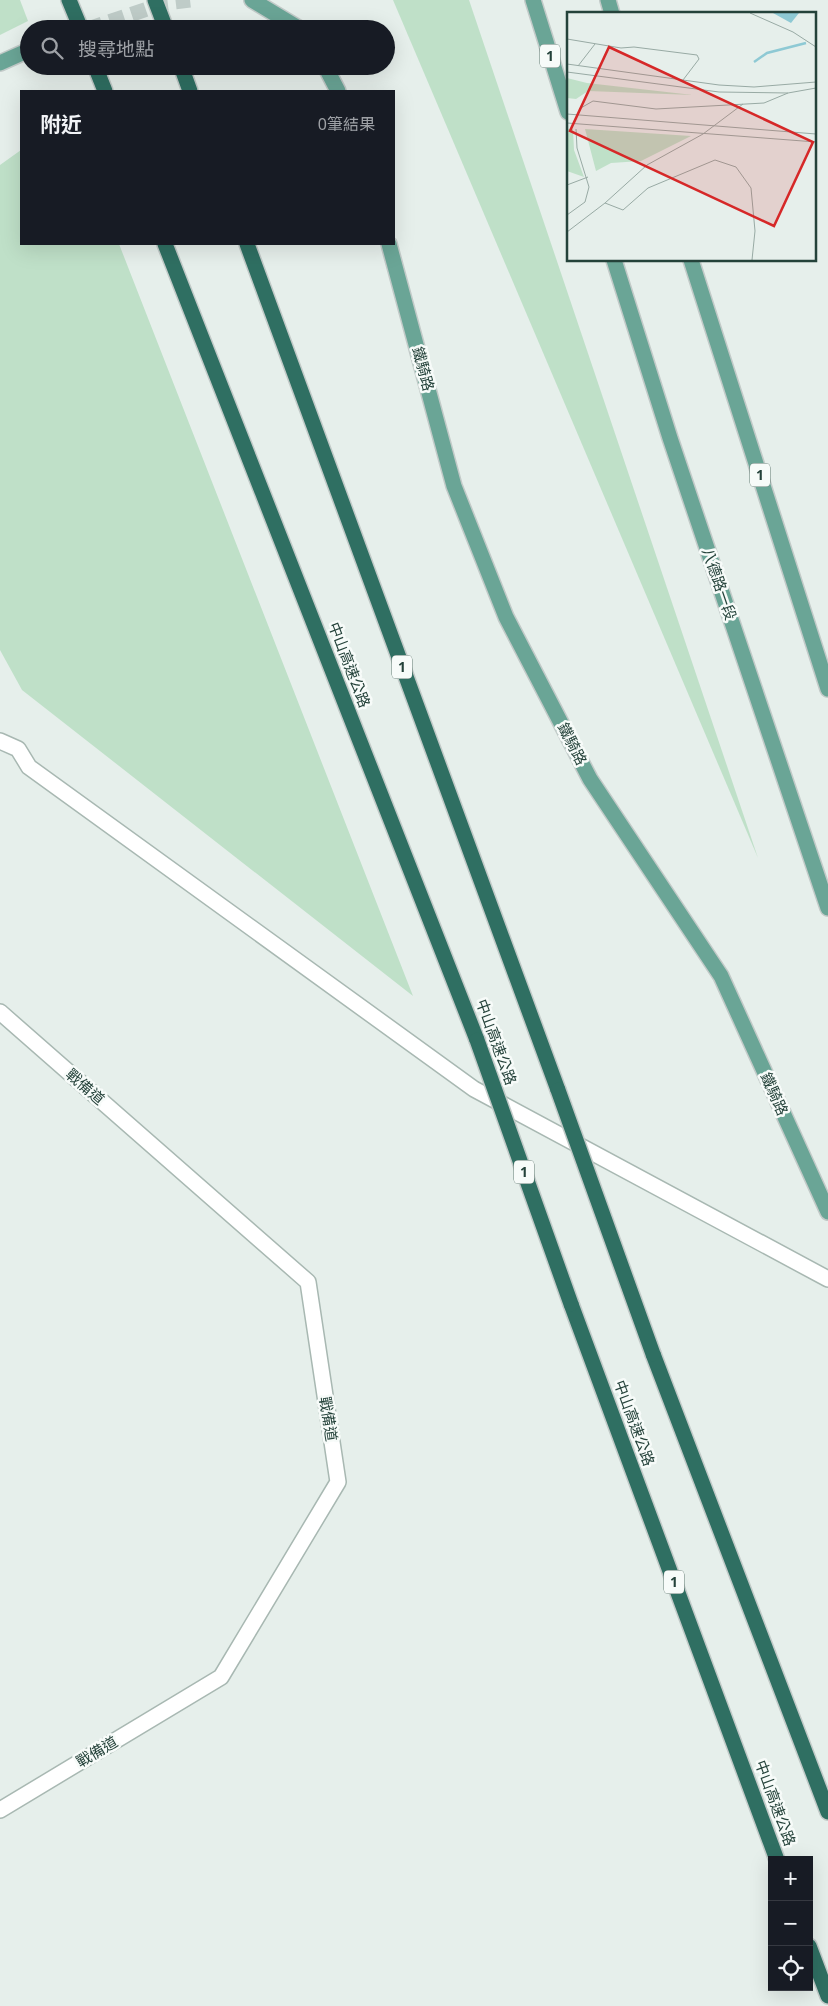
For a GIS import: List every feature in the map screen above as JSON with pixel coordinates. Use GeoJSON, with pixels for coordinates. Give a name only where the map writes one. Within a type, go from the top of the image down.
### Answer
{"type":"FeatureCollection","features":[{"type":"Feature","properties":{"kind":"highway"},"geometry":{"type":"LineString","coordinates":[[69,0],[77,20]]}},
{"type":"Feature","properties":{"kind":"highway"},"geometry":{"type":"LineString","coordinates":[[155,0],[163,20]]}},
{"type":"Feature","properties":{"kind":"highway"},"geometry":{"type":"LineString","coordinates":[[99,75],[105,90]]}},
{"type":"Feature","properties":{"kind":"highway"},"geometry":{"type":"LineString","coordinates":[[184,75],[190,90]]}},
{"type":"Feature","properties":{"kind":"highway","name":"中山高速公路"},"geometry":{"type":"LineString","coordinates":[[165,245],[478,1040],[571,1304],[776,1856]]}},
{"type":"Feature","properties":{"kind":"highway","name":"1"},"geometry":{"type":"LineString","coordinates":[[247,245],[653,1354],[828,1812]]}},
{"type":"Feature","properties":{"kind":"highway"},"geometry":{"type":"LineString","coordinates":[[813,1957],[828,1996]]}},
{"type":"Feature","properties":{"kind":"main road"},"geometry":{"type":"LineString","coordinates":[[252,0],[285,20]]}},
{"type":"Feature","properties":{"kind":"main road","name":"1"},"geometry":{"type":"LineString","coordinates":[[533,0],[567,109]]}},
{"type":"Feature","properties":{"kind":"main road"},"geometry":{"type":"LineString","coordinates":[[0,62],[20,54]]}},
{"type":"Feature","properties":{"kind":"main road"},"geometry":{"type":"LineString","coordinates":[[330,75],[337,90]]}},
{"type":"Feature","properties":{"kind":"main road","name":"鐵騎路"},"geometry":{"type":"LineString","coordinates":[[389,245],[454,486],[506,617],[590,779],[720,976],[828,1212]]}},
{"type":"Feature","properties":{"kind":"main road","name":"八德路一段"},"geometry":{"type":"LineString","coordinates":[[614,261],[670,438],[828,908]]}},
{"type":"Feature","properties":{"kind":"main road","name":"1"},"geometry":{"type":"LineString","coordinates":[[691,261],[828,689]]}},
{"type":"Feature","properties":{"kind":"lane"},"geometry":{"type":"LineString","coordinates":[[0,741],[18,749],[29,767],[474,1089],[828,1279]]}},
{"type":"Feature","properties":{"kind":"lane","name":"戰備道"},"geometry":{"type":"LineString","coordinates":[[0,1012],[308,1282],[338,1482],[221,1677],[0,1810]]}},
{"type":"Feature","properties":{"kind":"green space"},"geometry":{"type":"Polygon","coordinates":[[[0,0],[20,0],[28,20],[20,20],[20,25],[0,35],[0,0]]]}},
{"type":"Feature","properties":{"kind":"green space"},"geometry":{"type":"Polygon","coordinates":[[[393,0],[469,0],[758,858],[393,0]]]}},
{"type":"Feature","properties":{"kind":"green space"},"geometry":{"type":"Polygon","coordinates":[[[20,151],[20,245],[119,245],[413,996],[22,690],[0,650],[0,165],[20,151]]]}},
{"type":"Feature","properties":{"kind":"tunnel"},"geometry":{"type":"LineString","coordinates":[[115,20],[165,3],[190,0]]}}]}
